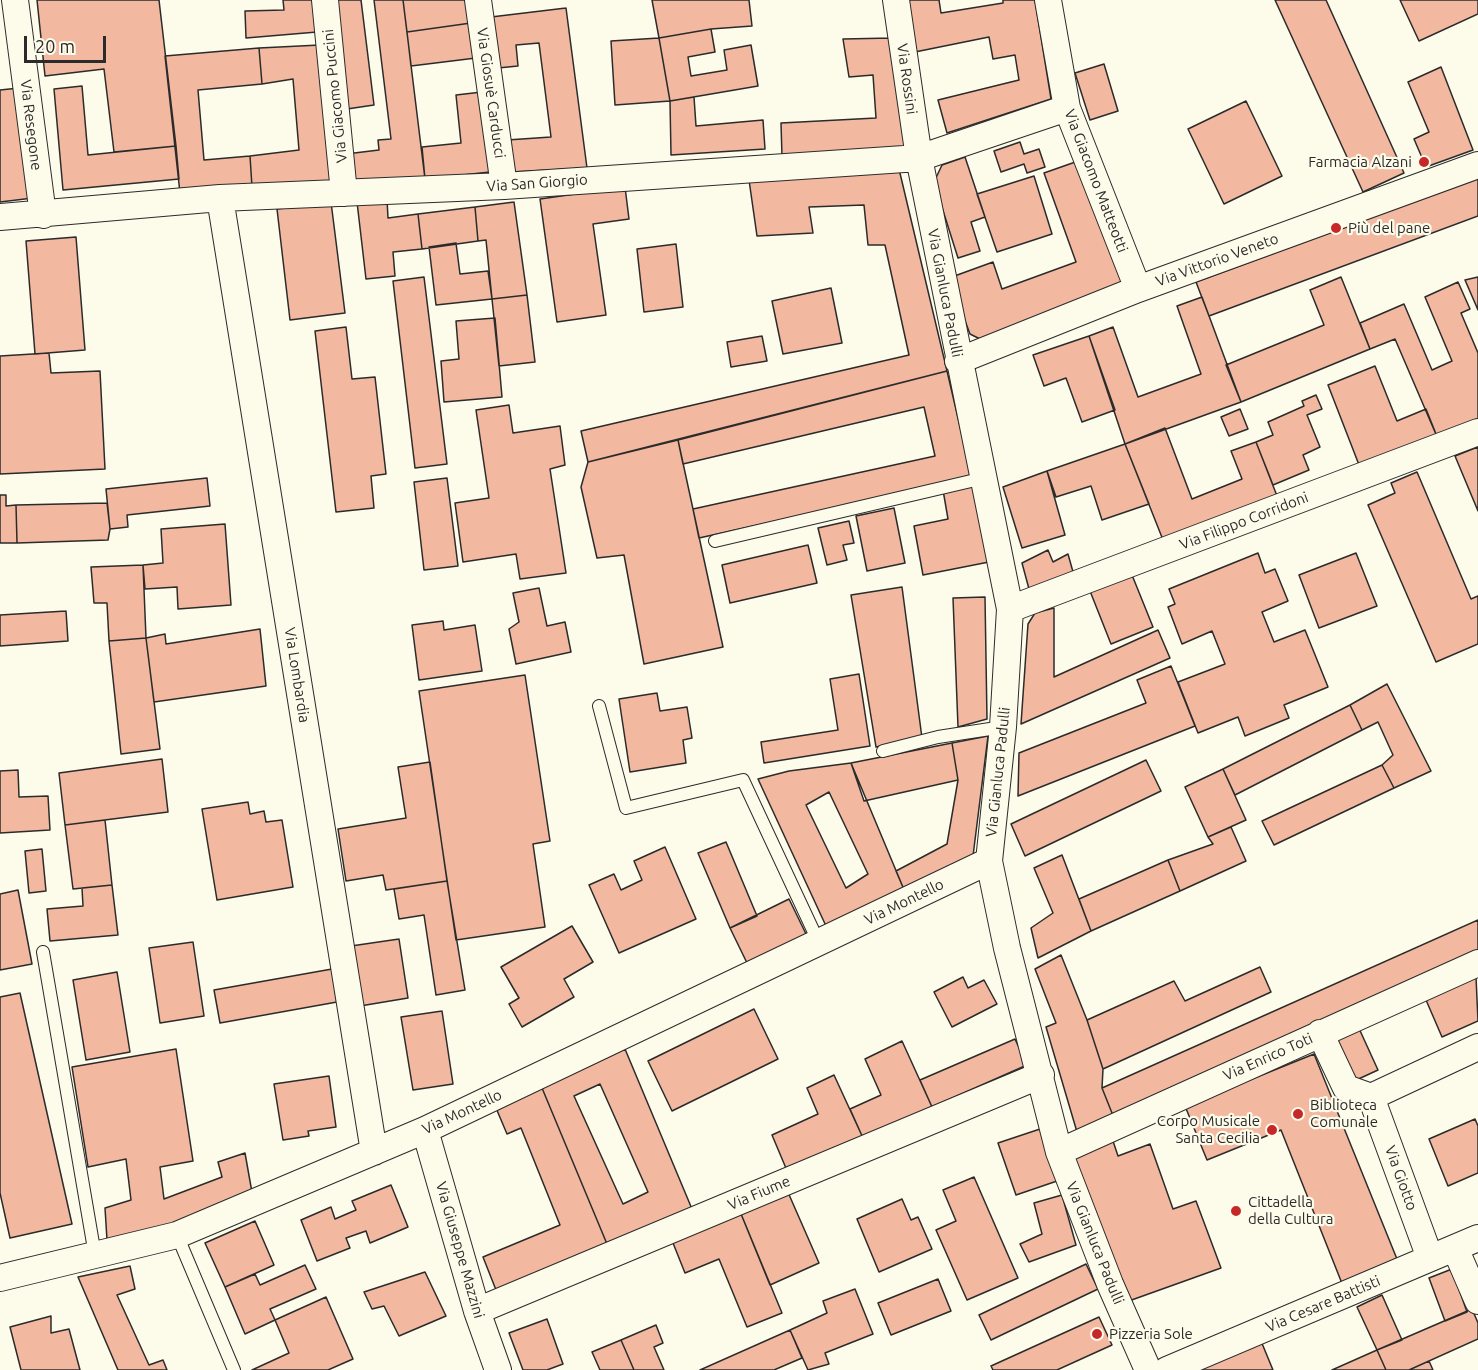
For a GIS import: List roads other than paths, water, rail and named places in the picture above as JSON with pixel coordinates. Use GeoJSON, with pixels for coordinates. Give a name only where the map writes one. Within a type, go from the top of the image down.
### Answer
{"type":"FeatureCollection","features":[{"type":"Feature","properties":{"kind":"street","name":"Via Resegone"},"geometry":{"type":"LineString","coordinates":[[15,0],[43,215]]}},
{"type":"Feature","properties":{"kind":"street","name":"Via Giacomo Puccini"},"geometry":{"type":"LineString","coordinates":[[325,0],[345,193]]}},
{"type":"Feature","properties":{"kind":"street","name":"Via Giosuè Carducci"},"geometry":{"type":"LineString","coordinates":[[478,0],[504,186]]}},
{"type":"Feature","properties":{"kind":"street","name":"Via Rossini"},"geometry":{"type":"LineString","coordinates":[[896,0],[919,158]]}},
{"type":"Feature","properties":{"kind":"street","name":"Via Giacomo Matteotti"},"geometry":{"type":"LineString","coordinates":[[1048,0],[1067,108],[1138,289]]}},
{"type":"Feature","properties":{"kind":"street","name":"Via San Giorgio"},"geometry":{"type":"LineString","coordinates":[[0,217],[220,198],[504,186],[919,158],[1067,108]]}},
{"type":"Feature","properties":{"kind":"street","name":"Via Gianluca Padulli"},"geometry":{"type":"LineString","coordinates":[[919,158],[958,361],[1010,609],[1003,727],[989,861],[1007,948],[1059,1152],[1110,1284],[1148,1370]]}},
{"type":"Feature","properties":{"kind":"street","name":"Via Vittorio Veneto"},"geometry":{"type":"LineString","coordinates":[[958,361],[1138,289],[1478,165]]}},
{"type":"Feature","properties":{"kind":"street","name":"Via Lombardia"},"geometry":{"type":"LineString","coordinates":[[220,198],[374,1152]]}},
{"type":"Feature","properties":{"kind":"street","name":"Via Filippo Corridoni"},"geometry":{"type":"LineString","coordinates":[[1010,609],[1478,432]]}},
{"type":"Feature","properties":{"kind":"street","name":"Via Montello"},"geometry":{"type":"LineString","coordinates":[[0,1278],[177,1235],[374,1152],[425,1130],[989,861]]}},
{"type":"Feature","properties":{"kind":"street","name":"Via Enrico Toti"},"geometry":{"type":"LineString","coordinates":[[1059,1152],[1478,963]]}},
{"type":"Feature","properties":{"kind":"street"},"geometry":{"type":"LineString","coordinates":[[1320,1034],[1346,1088],[1371,1097],[1478,1047]]}},
{"type":"Feature","properties":{"kind":"street","name":"Via Fiume"},"geometry":{"type":"LineString","coordinates":[[477,1311],[1041,1075]]}},
{"type":"Feature","properties":{"kind":"street","name":"Via Giotto"},"geometry":{"type":"LineString","coordinates":[[1371,1097],[1431,1258]]}},
{"type":"Feature","properties":{"kind":"street","name":"Via Giuseppe Mazzini"},"geometry":{"type":"LineString","coordinates":[[425,1130],[477,1311],[498,1370]]}},
{"type":"Feature","properties":{"kind":"street"},"geometry":{"type":"LineString","coordinates":[[1466,1243],[1478,1301]]}},
{"type":"Feature","properties":{"kind":"street","name":"Via Cesare Battisti"},"geometry":{"type":"LineString","coordinates":[[1167,1370],[1466,1243]]}},
{"type":"Feature","properties":{"kind":"lane"},"geometry":{"type":"LineString","coordinates":[[715,541],[984,478]]}},
{"type":"Feature","properties":{"kind":"lane"},"geometry":{"type":"LineString","coordinates":[[599,706],[626,808],[743,780],[819,943]]}},
{"type":"Feature","properties":{"kind":"lane"},"geometry":{"type":"LineString","coordinates":[[883,751],[938,737],[1003,727]]}},
{"type":"Feature","properties":{"kind":"lane"},"geometry":{"type":"LineString","coordinates":[[43,952],[95,1255]]}},
{"type":"Feature","properties":{"kind":"lane"},"geometry":{"type":"LineString","coordinates":[[177,1235],[234,1370]]}},
{"type":"Feature","properties":{"kind":"place","name":"Farmacia Alzani"},"geometry":{"type":"Point","coordinates":[1424,162]}},
{"type":"Feature","properties":{"kind":"place","name":"Più del pane"},"geometry":{"type":"Point","coordinates":[1336,228]}},
{"type":"Feature","properties":{"kind":"place","name":"Biblioteca Comunale"},"geometry":{"type":"Point","coordinates":[1298,1114]}},
{"type":"Feature","properties":{"kind":"place","name":"Corpo Musicale Santa Cecilia"},"geometry":{"type":"Point","coordinates":[1272,1130]}},
{"type":"Feature","properties":{"kind":"place","name":"Cittadella della Cultura"},"geometry":{"type":"Point","coordinates":[1236,1211]}},
{"type":"Feature","properties":{"kind":"place","name":"Pizzeria Sole"},"geometry":{"type":"Point","coordinates":[1097,1334]}}]}
